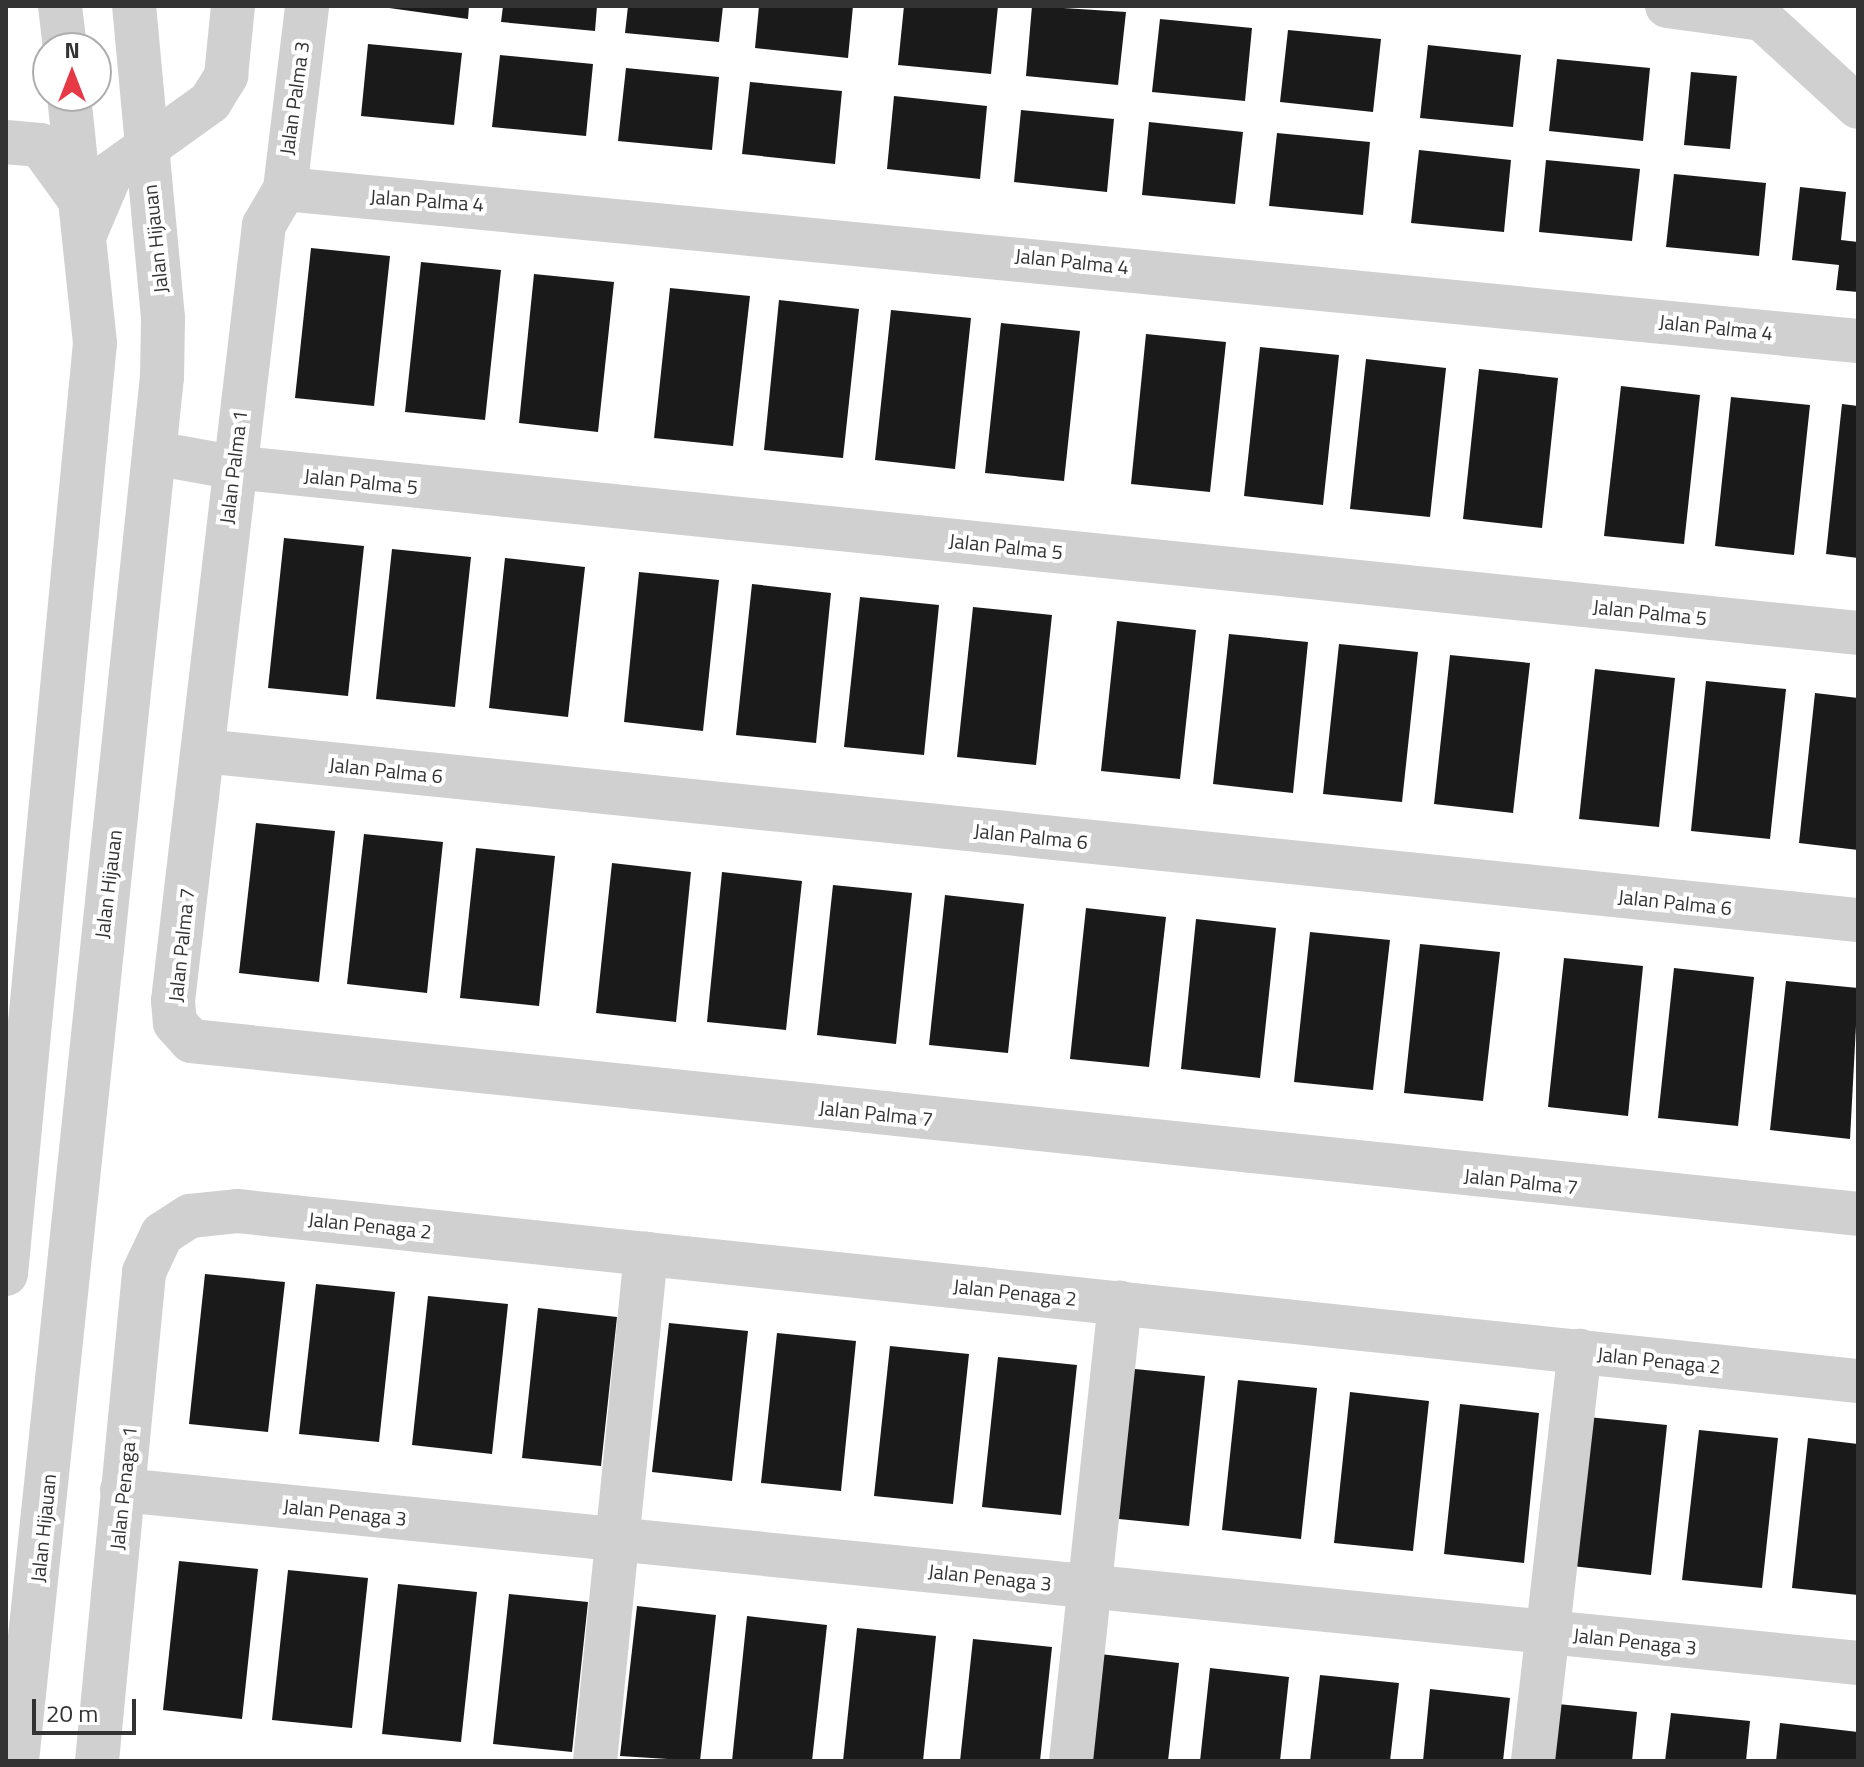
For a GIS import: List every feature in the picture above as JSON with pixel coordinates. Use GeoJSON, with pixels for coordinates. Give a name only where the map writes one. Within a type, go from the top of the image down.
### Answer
{"type":"FeatureCollection","features":[{"type":"Feature","properties":{"kind":"street"},"geometry":{"type":"LineString","coordinates":[[60,6],[63,32]]}},
{"type":"Feature","properties":{"kind":"street","name":"Jalan Hijauan"},"geometry":{"type":"LineString","coordinates":[[17,1761],[154,453],[163,318],[134,6]]}},
{"type":"Feature","properties":{"kind":"street"},"geometry":{"type":"LineString","coordinates":[[82,220],[111,173],[145,143],[182,128],[210,102],[226,76],[233,6]]}},
{"type":"Feature","properties":{"kind":"street","name":"Jalan Palma 3"},"geometry":{"type":"LineString","coordinates":[[285,189],[307,6]]}},
{"type":"Feature","properties":{"kind":"street"},"geometry":{"type":"LineString","coordinates":[[1667,6],[1762,19],[1858,107]]}},
{"type":"Feature","properties":{"kind":"street"},"geometry":{"type":"LineString","coordinates":[[6,1274],[19,967],[95,343],[71,112]]}},
{"type":"Feature","properties":{"kind":"street"},"geometry":{"type":"LineString","coordinates":[[6,142],[47,150],[82,220]]}},
{"type":"Feature","properties":{"kind":"street","name":"Jalan Palma 4"},"geometry":{"type":"LineString","coordinates":[[285,189],[1858,341]]}},
{"type":"Feature","properties":{"kind":"street","name":"Jalan Palma 1"},"geometry":{"type":"LineString","coordinates":[[203,751],[232,467],[264,225],[285,189]]}},
{"type":"Feature","properties":{"kind":"street","name":"Jalan Palma 5"},"geometry":{"type":"LineString","coordinates":[[154,453],[232,467],[1858,633]]}},
{"type":"Feature","properties":{"kind":"street","name":"Jalan Palma 6"},"geometry":{"type":"LineString","coordinates":[[203,751],[1858,920]]}},
{"type":"Feature","properties":{"kind":"street","name":"Jalan Palma 7"},"geometry":{"type":"LineString","coordinates":[[203,751],[173,1001],[175,1023],[191,1041],[1858,1214]]}},
{"type":"Feature","properties":{"kind":"street"},"geometry":{"type":"LineString","coordinates":[[19,967],[82,948],[105,911]]}},
{"type":"Feature","properties":{"kind":"street","name":"Jalan Penaga 2"},"geometry":{"type":"LineString","coordinates":[[173,1224],[237,1211],[1858,1381]]}},
{"type":"Feature","properties":{"kind":"street","name":"Jalan Penaga 1"},"geometry":{"type":"LineString","coordinates":[[97,1761],[144,1272],[173,1224]]}},
{"type":"Feature","properties":{"kind":"street"},"geometry":{"type":"LineString","coordinates":[[595,1761],[646,1254]]}},
{"type":"Feature","properties":{"kind":"street"},"geometry":{"type":"LineString","coordinates":[[1071,1761],[1120,1303]]}},
{"type":"Feature","properties":{"kind":"street"},"geometry":{"type":"LineString","coordinates":[[1533,1761],[1580,1351]]}},
{"type":"Feature","properties":{"kind":"street","name":"Jalan Penaga 3"},"geometry":{"type":"LineString","coordinates":[[122,1490],[1858,1663]]}},
{"type":"Feature","properties":{"kind":"building"},"geometry":{"type":"Polygon","coordinates":[[[375,6],[469,6],[468,19],[375,6]]]}},
{"type":"Feature","properties":{"kind":"building"},"geometry":{"type":"Polygon","coordinates":[[[503,6],[597,6],[595,31],[501,22],[503,6]]]}},
{"type":"Feature","properties":{"kind":"building"},"geometry":{"type":"Polygon","coordinates":[[[628,6],[723,6],[719,42],[625,33],[628,6]]]}},
{"type":"Feature","properties":{"kind":"building"},"geometry":{"type":"Polygon","coordinates":[[[759,6],[853,6],[848,58],[755,48],[759,6]]]}},
{"type":"Feature","properties":{"kind":"building"},"geometry":{"type":"Polygon","coordinates":[[[904,6],[998,6],[991,74],[898,65],[904,6]]]}},
{"type":"Feature","properties":{"kind":"building"},"geometry":{"type":"Polygon","coordinates":[[[1032,6],[1126,12],[1118,85],[1026,76],[1032,6]]]}},
{"type":"Feature","properties":{"kind":"building"},"geometry":{"type":"Polygon","coordinates":[[[1160,19],[1252,28],[1245,101],[1152,92],[1160,19]]]}},
{"type":"Feature","properties":{"kind":"building"},"geometry":{"type":"Polygon","coordinates":[[[1288,30],[1381,39],[1373,112],[1280,102],[1288,30]]]}},
{"type":"Feature","properties":{"kind":"building"},"geometry":{"type":"Polygon","coordinates":[[[368,44],[462,53],[454,125],[361,116],[368,44]]]}},
{"type":"Feature","properties":{"kind":"building"},"geometry":{"type":"Polygon","coordinates":[[[1428,45],[1521,55],[1513,127],[1420,118],[1428,45]]]}},
{"type":"Feature","properties":{"kind":"building"},"geometry":{"type":"Polygon","coordinates":[[[500,55],[593,64],[586,136],[492,127],[500,55]]]}},
{"type":"Feature","properties":{"kind":"building"},"geometry":{"type":"Polygon","coordinates":[[[1557,59],[1650,68],[1643,141],[1549,131],[1557,59]]]}},
{"type":"Feature","properties":{"kind":"building"},"geometry":{"type":"Polygon","coordinates":[[[626,68],[719,77],[712,150],[618,141],[626,68]]]}},
{"type":"Feature","properties":{"kind":"building"},"geometry":{"type":"Polygon","coordinates":[[[1691,72],[1737,76],[1730,149],[1684,145],[1691,72]]]}},
{"type":"Feature","properties":{"kind":"building"},"geometry":{"type":"Polygon","coordinates":[[[750,82],[842,91],[835,164],[742,154],[750,82]]]}},
{"type":"Feature","properties":{"kind":"building"},"geometry":{"type":"Polygon","coordinates":[[[894,96],[987,106],[980,179],[887,169],[894,96]]]}},
{"type":"Feature","properties":{"kind":"building"},"geometry":{"type":"Polygon","coordinates":[[[1021,110],[1114,119],[1107,192],[1014,182],[1021,110]]]}},
{"type":"Feature","properties":{"kind":"building"},"geometry":{"type":"Polygon","coordinates":[[[1149,122],[1243,132],[1235,204],[1142,195],[1149,122]]]}},
{"type":"Feature","properties":{"kind":"building"},"geometry":{"type":"Polygon","coordinates":[[[1277,133],[1370,142],[1363,215],[1269,206],[1277,133]]]}},
{"type":"Feature","properties":{"kind":"building"},"geometry":{"type":"Polygon","coordinates":[[[1419,150],[1511,160],[1504,232],[1411,223],[1419,150]]]}},
{"type":"Feature","properties":{"kind":"building"},"geometry":{"type":"Polygon","coordinates":[[[1546,160],[1640,169],[1632,241],[1539,232],[1546,160]]]}},
{"type":"Feature","properties":{"kind":"building"},"geometry":{"type":"Polygon","coordinates":[[[1674,174],[1766,183],[1759,256],[1666,247],[1674,174]]]}},
{"type":"Feature","properties":{"kind":"building"},"geometry":{"type":"Polygon","coordinates":[[[1800,187],[1846,192],[1841,240],[1858,242],[1858,292],[1836,290],[1839,265],[1792,260],[1800,187]]]}},
{"type":"Feature","properties":{"kind":"building"},"geometry":{"type":"Polygon","coordinates":[[[311,248],[390,256],[374,406],[295,398],[311,248]]]}},
{"type":"Feature","properties":{"kind":"building"},"geometry":{"type":"Polygon","coordinates":[[[421,262],[501,270],[485,420],[405,412],[421,262]]]}},
{"type":"Feature","properties":{"kind":"building"},"geometry":{"type":"Polygon","coordinates":[[[534,274],[614,282],[598,432],[519,423],[534,274]]]}},
{"type":"Feature","properties":{"kind":"building"},"geometry":{"type":"Polygon","coordinates":[[[670,288],[750,296],[733,446],[654,438],[670,288]]]}},
{"type":"Feature","properties":{"kind":"building"},"geometry":{"type":"Polygon","coordinates":[[[779,300],[859,309],[843,458],[764,450],[779,300]]]}},
{"type":"Feature","properties":{"kind":"building"},"geometry":{"type":"Polygon","coordinates":[[[891,310],[971,318],[955,469],[875,460],[891,310]]]}},
{"type":"Feature","properties":{"kind":"building"},"geometry":{"type":"Polygon","coordinates":[[[1001,323],[1080,331],[1064,481],[985,473],[1001,323]]]}},
{"type":"Feature","properties":{"kind":"building"},"geometry":{"type":"Polygon","coordinates":[[[1146,334],[1226,342],[1210,492],[1131,484],[1146,334]]]}},
{"type":"Feature","properties":{"kind":"building"},"geometry":{"type":"Polygon","coordinates":[[[1260,347],[1339,355],[1323,505],[1244,496],[1260,347]]]}},
{"type":"Feature","properties":{"kind":"building"},"geometry":{"type":"Polygon","coordinates":[[[1366,359],[1446,368],[1430,517],[1350,509],[1366,359]]]}},
{"type":"Feature","properties":{"kind":"building"},"geometry":{"type":"Polygon","coordinates":[[[1479,369],[1558,378],[1542,528],[1463,519],[1479,369]]]}},
{"type":"Feature","properties":{"kind":"building"},"geometry":{"type":"Polygon","coordinates":[[[1621,386],[1700,395],[1684,544],[1604,536],[1621,386]]]}},
{"type":"Feature","properties":{"kind":"building"},"geometry":{"type":"Polygon","coordinates":[[[1731,397],[1810,405],[1794,555],[1715,546],[1731,397]]]}},
{"type":"Feature","properties":{"kind":"building"},"geometry":{"type":"Polygon","coordinates":[[[1842,404],[1858,406],[1858,558],[1826,554],[1842,404]]]}},
{"type":"Feature","properties":{"kind":"building"},"geometry":{"type":"Polygon","coordinates":[[[284,538],[364,546],[348,696],[268,688],[284,538]]]}},
{"type":"Feature","properties":{"kind":"building"},"geometry":{"type":"Polygon","coordinates":[[[392,549],[471,557],[455,707],[376,699],[392,549]]]}},
{"type":"Feature","properties":{"kind":"building"},"geometry":{"type":"Polygon","coordinates":[[[505,558],[585,567],[568,717],[489,708],[505,558]]]}},
{"type":"Feature","properties":{"kind":"building"},"geometry":{"type":"Polygon","coordinates":[[[639,572],[719,580],[703,731],[624,722],[639,572]]]}},
{"type":"Feature","properties":{"kind":"building"},"geometry":{"type":"Polygon","coordinates":[[[752,584],[831,593],[816,743],[736,735],[752,584]]]}},
{"type":"Feature","properties":{"kind":"building"},"geometry":{"type":"Polygon","coordinates":[[[860,597],[939,605],[924,755],[844,747],[860,597]]]}},
{"type":"Feature","properties":{"kind":"building"},"geometry":{"type":"Polygon","coordinates":[[[973,607],[1052,615],[1036,765],[957,757],[973,607]]]}},
{"type":"Feature","properties":{"kind":"building"},"geometry":{"type":"Polygon","coordinates":[[[1117,621],[1196,630],[1180,779],[1101,771],[1117,621]]]}},
{"type":"Feature","properties":{"kind":"building"},"geometry":{"type":"Polygon","coordinates":[[[1229,634],[1308,642],[1293,793],[1213,784],[1229,634]]]}},
{"type":"Feature","properties":{"kind":"building"},"geometry":{"type":"Polygon","coordinates":[[[1339,644],[1418,652],[1402,802],[1323,794],[1339,644]]]}},
{"type":"Feature","properties":{"kind":"building"},"geometry":{"type":"Polygon","coordinates":[[[1450,655],[1530,663],[1513,813],[1434,804],[1450,655]]]}},
{"type":"Feature","properties":{"kind":"building"},"geometry":{"type":"Polygon","coordinates":[[[1595,669],[1675,678],[1659,827],[1579,819],[1595,669]]]}},
{"type":"Feature","properties":{"kind":"building"},"geometry":{"type":"Polygon","coordinates":[[[1706,681],[1786,689],[1770,839],[1691,831],[1706,681]]]}},
{"type":"Feature","properties":{"kind":"building"},"geometry":{"type":"Polygon","coordinates":[[[1815,693],[1858,698],[1858,850],[1799,843],[1815,693]]]}},
{"type":"Feature","properties":{"kind":"building"},"geometry":{"type":"Polygon","coordinates":[[[256,823],[335,831],[319,982],[239,973],[256,823]]]}},
{"type":"Feature","properties":{"kind":"building"},"geometry":{"type":"Polygon","coordinates":[[[364,834],[443,842],[427,993],[347,984],[364,834]]]}},
{"type":"Feature","properties":{"kind":"building"},"geometry":{"type":"Polygon","coordinates":[[[476,848],[555,856],[539,1006],[460,998],[476,848]]]}},
{"type":"Feature","properties":{"kind":"building"},"geometry":{"type":"Polygon","coordinates":[[[612,863],[691,872],[676,1022],[596,1013],[612,863]]]}},
{"type":"Feature","properties":{"kind":"building"},"geometry":{"type":"Polygon","coordinates":[[[722,872],[802,881],[786,1030],[707,1022],[722,872]]]}},
{"type":"Feature","properties":{"kind":"building"},"geometry":{"type":"Polygon","coordinates":[[[833,885],[912,893],[896,1044],[817,1035],[833,885]]]}},
{"type":"Feature","properties":{"kind":"building"},"geometry":{"type":"Polygon","coordinates":[[[945,895],[1024,904],[1008,1053],[929,1045],[945,895]]]}},
{"type":"Feature","properties":{"kind":"building"},"geometry":{"type":"Polygon","coordinates":[[[1086,908],[1166,917],[1149,1067],[1070,1059],[1086,908]]]}},
{"type":"Feature","properties":{"kind":"building"},"geometry":{"type":"Polygon","coordinates":[[[1196,919],[1276,928],[1260,1078],[1181,1069],[1196,919]]]}},
{"type":"Feature","properties":{"kind":"building"},"geometry":{"type":"Polygon","coordinates":[[[1310,932],[1390,940],[1373,1090],[1294,1082],[1310,932]]]}},
{"type":"Feature","properties":{"kind":"building"},"geometry":{"type":"Polygon","coordinates":[[[1420,944],[1500,952],[1483,1101],[1404,1093],[1420,944]]]}},
{"type":"Feature","properties":{"kind":"building"},"geometry":{"type":"Polygon","coordinates":[[[1564,958],[1643,966],[1628,1116],[1548,1107],[1564,958]]]}},
{"type":"Feature","properties":{"kind":"building"},"geometry":{"type":"Polygon","coordinates":[[[1674,968],[1754,977],[1738,1126],[1658,1118],[1674,968]]]}},
{"type":"Feature","properties":{"kind":"building"},"geometry":{"type":"Polygon","coordinates":[[[1786,981],[1858,988],[1850,1139],[1770,1130],[1786,981]]]}},
{"type":"Feature","properties":{"kind":"building"},"geometry":{"type":"Polygon","coordinates":[[[205,1274],[285,1282],[268,1432],[189,1424],[205,1274]]]}},
{"type":"Feature","properties":{"kind":"building"},"geometry":{"type":"Polygon","coordinates":[[[316,1284],[395,1292],[379,1442],[299,1434],[316,1284]]]}},
{"type":"Feature","properties":{"kind":"building"},"geometry":{"type":"Polygon","coordinates":[[[428,1296],[508,1304],[492,1454],[412,1445],[428,1296]]]}},
{"type":"Feature","properties":{"kind":"building"},"geometry":{"type":"Polygon","coordinates":[[[538,1308],[617,1317],[601,1466],[522,1458],[538,1308]]]}},
{"type":"Feature","properties":{"kind":"building"},"geometry":{"type":"Polygon","coordinates":[[[669,1323],[748,1331],[732,1481],[652,1472],[669,1323]]]}},
{"type":"Feature","properties":{"kind":"building"},"geometry":{"type":"Polygon","coordinates":[[[777,1333],[856,1341],[841,1491],[761,1483],[777,1333]]]}},
{"type":"Feature","properties":{"kind":"building"},"geometry":{"type":"Polygon","coordinates":[[[890,1346],[969,1354],[953,1504],[874,1496],[890,1346]]]}},
{"type":"Feature","properties":{"kind":"building"},"geometry":{"type":"Polygon","coordinates":[[[998,1357],[1077,1365],[1061,1515],[982,1507],[998,1357]]]}},
{"type":"Feature","properties":{"kind":"building"},"geometry":{"type":"Polygon","coordinates":[[[1125,1368],[1205,1376],[1189,1526],[1109,1518],[1125,1368]]]}},
{"type":"Feature","properties":{"kind":"building"},"geometry":{"type":"Polygon","coordinates":[[[1238,1380],[1317,1388],[1301,1539],[1222,1530],[1238,1380]]]}},
{"type":"Feature","properties":{"kind":"building"},"geometry":{"type":"Polygon","coordinates":[[[1350,1392],[1429,1401],[1413,1551],[1334,1543],[1350,1392]]]}},
{"type":"Feature","properties":{"kind":"building"},"geometry":{"type":"Polygon","coordinates":[[[1460,1404],[1539,1413],[1524,1563],[1444,1554],[1460,1404]]]}},
{"type":"Feature","properties":{"kind":"building"},"geometry":{"type":"Polygon","coordinates":[[[1588,1417],[1667,1425],[1651,1575],[1572,1566],[1588,1417]]]}},
{"type":"Feature","properties":{"kind":"building"},"geometry":{"type":"Polygon","coordinates":[[[1699,1430],[1778,1438],[1762,1588],[1682,1580],[1699,1430]]]}},
{"type":"Feature","properties":{"kind":"building"},"geometry":{"type":"Polygon","coordinates":[[[1808,1438],[1858,1444],[1858,1595],[1792,1588],[1808,1438]]]}},
{"type":"Feature","properties":{"kind":"building"},"geometry":{"type":"Polygon","coordinates":[[[179,1561],[258,1569],[242,1719],[163,1710],[179,1561]]]}},
{"type":"Feature","properties":{"kind":"building"},"geometry":{"type":"Polygon","coordinates":[[[288,1570],[368,1578],[352,1728],[272,1720],[288,1570]]]}},
{"type":"Feature","properties":{"kind":"building"},"geometry":{"type":"Polygon","coordinates":[[[398,1584],[477,1592],[461,1742],[382,1734],[398,1584]]]}},
{"type":"Feature","properties":{"kind":"building"},"geometry":{"type":"Polygon","coordinates":[[[509,1594],[588,1602],[572,1752],[493,1744],[509,1594]]]}},
{"type":"Feature","properties":{"kind":"building"},"geometry":{"type":"Polygon","coordinates":[[[637,1606],[716,1615],[700,1761],[620,1756],[637,1606]]]}},
{"type":"Feature","properties":{"kind":"building"},"geometry":{"type":"Polygon","coordinates":[[[747,1616],[827,1625],[812,1761],[732,1761],[747,1616]]]}},
{"type":"Feature","properties":{"kind":"building"},"geometry":{"type":"Polygon","coordinates":[[[857,1628],[936,1636],[923,1761],[843,1761],[857,1628]]]}},
{"type":"Feature","properties":{"kind":"building"},"geometry":{"type":"Polygon","coordinates":[[[973,1639],[1052,1647],[1040,1761],[960,1761],[973,1639]]]}},
{"type":"Feature","properties":{"kind":"building"},"geometry":{"type":"Polygon","coordinates":[[[1100,1654],[1179,1663],[1168,1761],[1088,1761],[1100,1654]]]}},
{"type":"Feature","properties":{"kind":"building"},"geometry":{"type":"Polygon","coordinates":[[[1210,1668],[1289,1677],[1280,1761],[1200,1761],[1210,1668]]]}},
{"type":"Feature","properties":{"kind":"building"},"geometry":{"type":"Polygon","coordinates":[[[1320,1675],[1399,1683],[1390,1761],[1310,1761],[1320,1675]]]}},
{"type":"Feature","properties":{"kind":"building"},"geometry":{"type":"Polygon","coordinates":[[[1430,1689],[1510,1698],[1503,1761],[1423,1761],[1430,1689]]]}},
{"type":"Feature","properties":{"kind":"building"},"geometry":{"type":"Polygon","coordinates":[[[1558,1704],[1637,1712],[1632,1761],[1552,1761],[1558,1704]]]}},
{"type":"Feature","properties":{"kind":"building"},"geometry":{"type":"Polygon","coordinates":[[[1671,1713],[1750,1721],[1746,1761],[1665,1761],[1671,1713]]]}},
{"type":"Feature","properties":{"kind":"building"},"geometry":{"type":"Polygon","coordinates":[[[1780,1723],[1858,1732],[1857,1761],[1776,1761],[1780,1723]]]}}]}
